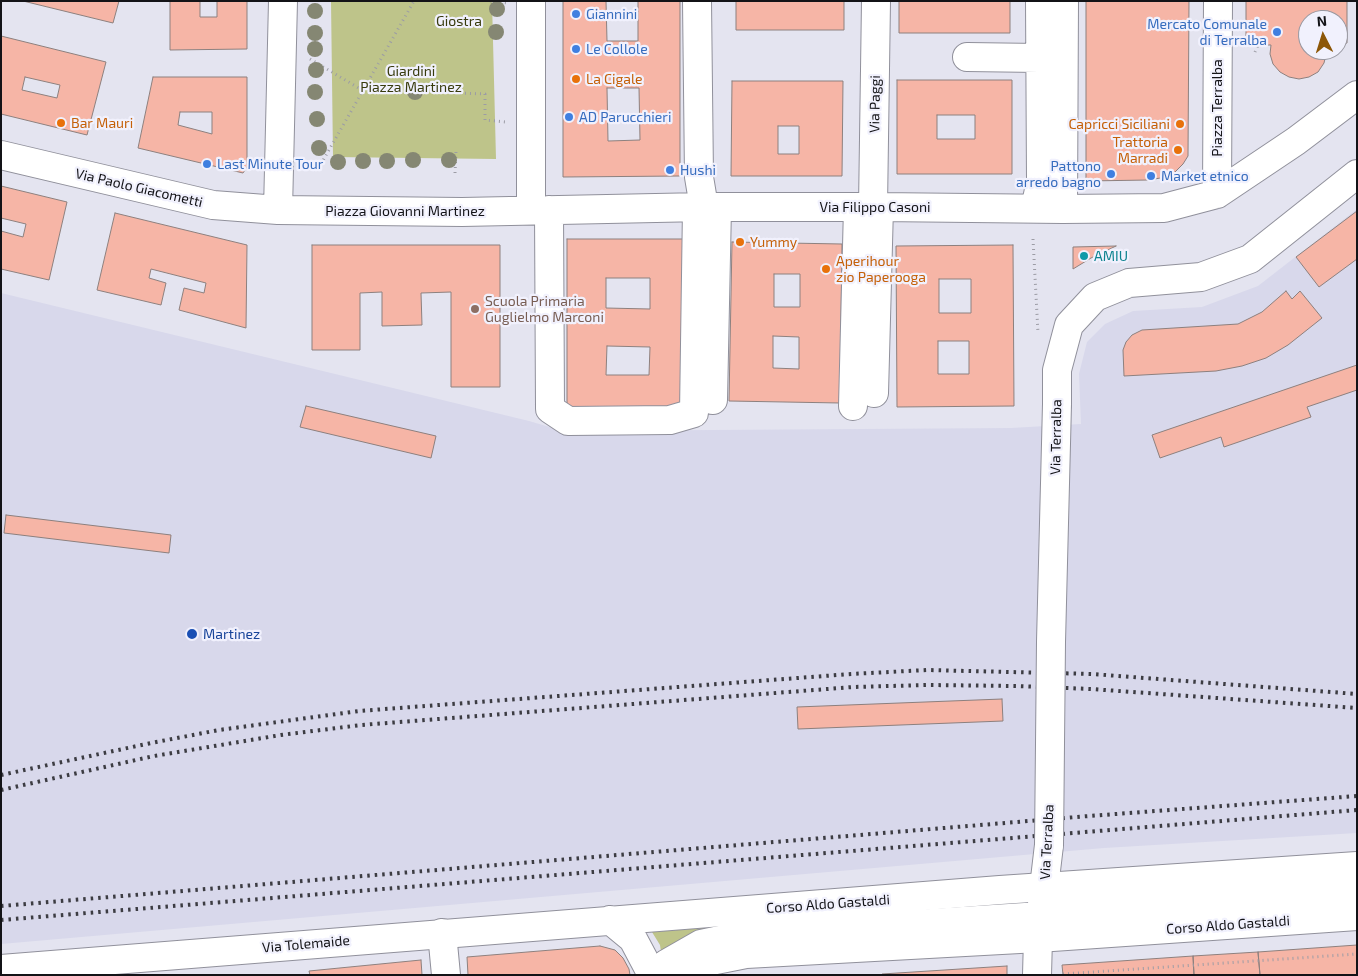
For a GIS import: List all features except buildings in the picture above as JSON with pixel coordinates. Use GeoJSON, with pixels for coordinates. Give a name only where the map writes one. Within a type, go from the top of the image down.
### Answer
{"type":"FeatureCollection","features":[{"type":"Feature","properties":{"kind":"street"},"geometry":{"type":"LineString","coordinates":[[278,210],[283,1]]}},
{"type":"Feature","properties":{"kind":"street"},"geometry":{"type":"LineString","coordinates":[[697,1],[699,177],[706,207],[714,400]]}},
{"type":"Feature","properties":{"kind":"street","name":"Via Paggi"},"geometry":{"type":"LineString","coordinates":[[863,400],[876,1]]}},
{"type":"Feature","properties":{"kind":"street"},"geometry":{"type":"LineString","coordinates":[[1035,208],[1041,181],[1040,1]]}},
{"type":"Feature","properties":{"kind":"street"},"geometry":{"type":"LineString","coordinates":[[1063,209],[1064,1]]}},
{"type":"Feature","properties":{"kind":"street","name":"Piazza Terralba"},"geometry":{"type":"LineString","coordinates":[[1217,194],[1218,1]]}},
{"type":"Feature","properties":{"kind":"street"},"geometry":{"type":"LineString","coordinates":[[519,2],[540,210],[550,409],[568,421],[670,420],[694,413],[706,207]]}},
{"type":"Feature","properties":{"kind":"street"},"geometry":{"type":"LineString","coordinates":[[967,57],[1039,58]]}},
{"type":"Feature","properties":{"kind":"street"},"geometry":{"type":"LineString","coordinates":[[1217,194],[1296,141],[1357,94]]}},
{"type":"Feature","properties":{"kind":"street","name":"Via Paolo Giacometti"},"geometry":{"type":"LineString","coordinates":[[1,155],[213,205],[278,210]]}},
{"type":"Feature","properties":{"kind":"street","name":"Via Terralba"},"geometry":{"type":"LineString","coordinates":[[1045,887],[1049,845],[1057,370],[1069,325],[1095,297],[1129,282],[1201,278],[1250,259],[1357,174]]}},
{"type":"Feature","properties":{"kind":"street","name":"Via Filippo Casoni"},"geometry":{"type":"LineString","coordinates":[[540,210],[706,207],[1164,208],[1217,194]]}},
{"type":"Feature","properties":{"kind":"street","name":"Piazza Giovanni Martinez"},"geometry":{"type":"LineString","coordinates":[[278,210],[462,212],[540,210]]}},
{"type":"Feature","properties":{"kind":"street","name":"Corso Aldo Gastaldi"},"geometry":{"type":"LineString","coordinates":[[610,920],[1045,887],[1357,866]]}},
{"type":"Feature","properties":{"kind":"street"},"geometry":{"type":"LineString","coordinates":[[1037,975],[1045,887]]}},
{"type":"Feature","properties":{"kind":"street","name":"Corso Aldo Gastaldi"},"geometry":{"type":"LineString","coordinates":[[683,975],[706,962],[746,954],[1040,927],[1078,908],[1357,891]]}},
{"type":"Feature","properties":{"kind":"street","name":"Corso Aldo Gastaldi"},"geometry":{"type":"LineString","coordinates":[[662,975],[666,964],[701,944],[744,935],[1357,916]]}},
{"type":"Feature","properties":{"kind":"street"},"geometry":{"type":"LineString","coordinates":[[610,920],[632,939],[650,971],[650,975]]}},
{"type":"Feature","properties":{"kind":"street","name":"Via Tolemaide"},"geometry":{"type":"LineString","coordinates":[[10,970],[59,969],[442,933],[610,920]]}},
{"type":"Feature","properties":{"kind":"street"},"geometry":{"type":"LineString","coordinates":[[442,933],[446,975]]}},
{"type":"Feature","properties":{"kind":"path"},"geometry":{"type":"LineString","coordinates":[[321,164],[414,1]]}},
{"type":"Feature","properties":{"kind":"path"},"geometry":{"type":"LineString","coordinates":[[490,1],[519,2]]}},
{"type":"Feature","properties":{"kind":"path"},"geometry":{"type":"LineString","coordinates":[[1255,52],[1258,45]]}},
{"type":"Feature","properties":{"kind":"path"},"geometry":{"type":"LineString","coordinates":[[310,59],[362,90]]}},
{"type":"Feature","properties":{"kind":"path"},"geometry":{"type":"LineString","coordinates":[[435,92],[485,94],[485,120],[531,124]]}},
{"type":"Feature","properties":{"kind":"path"},"geometry":{"type":"LineString","coordinates":[[455,173],[456,151]]}},
{"type":"Feature","properties":{"kind":"path"},"geometry":{"type":"LineString","coordinates":[[1034,239],[1039,340]]}},
{"type":"Feature","properties":{"kind":"path"},"geometry":{"type":"LineString","coordinates":[[1063,974],[1357,954]]}},
{"type":"Feature","properties":{"kind":"shaded area"},"geometry":{"type":"Polygon","coordinates":[[[1357,209],[1357,833],[1104,848],[1,944],[1,293],[529,421],[563,431],[1011,428],[1081,424],[1079,374],[1087,342],[1105,324],[1133,311],[1202,307],[1258,286],[1357,209]]]}},
{"type":"Feature","properties":{"kind":"green space","name":"Giardini Piazza Martinez"},"geometry":{"type":"Polygon","coordinates":[[[331,1],[492,1],[496,159],[333,157],[331,1]]]}},
{"type":"Feature","properties":{"kind":"green space"},"geometry":{"type":"Polygon","coordinates":[[[990,905],[991,911],[662,958],[660,945],[652,932],[990,905]]]}},
{"type":"Feature","properties":{"kind":"railway"},"geometry":{"type":"LineString","coordinates":[[1,775],[219,730],[359,711],[851,674],[927,670],[1092,674],[1357,694]]}},
{"type":"Feature","properties":{"kind":"railway"},"geometry":{"type":"LineString","coordinates":[[1,790],[154,756],[281,735],[361,725],[853,687],[928,685],[1091,689],[1357,708]]}},
{"type":"Feature","properties":{"kind":"railway"},"geometry":{"type":"LineString","coordinates":[[1,906],[1089,816],[1357,796]]}},
{"type":"Feature","properties":{"kind":"railway"},"geometry":{"type":"LineString","coordinates":[[1,920],[1357,810]]}},
{"type":"Feature","properties":{"kind":"place","name":"Giannini"},"geometry":{"type":"Point","coordinates":[576,14]}},
{"type":"Feature","properties":{"kind":"place","name":"Mercato Comunale di Terralba"},"geometry":{"type":"Point","coordinates":[1277,32]}},
{"type":"Feature","properties":{"kind":"place","name":"Le Collole"},"geometry":{"type":"Point","coordinates":[576,49]}},
{"type":"Feature","properties":{"kind":"place","name":"La Cigale"},"geometry":{"type":"Point","coordinates":[576,79]}},
{"type":"Feature","properties":{"kind":"place","name":"AD Parucchieri"},"geometry":{"type":"Point","coordinates":[569,117]}},
{"type":"Feature","properties":{"kind":"place","name":"Bar Mauri"},"geometry":{"type":"Point","coordinates":[61,123]}},
{"type":"Feature","properties":{"kind":"place","name":"Capricci Siciliani"},"geometry":{"type":"Point","coordinates":[1180,124]}},
{"type":"Feature","properties":{"kind":"place","name":"Trattoria Marradi"},"geometry":{"type":"Point","coordinates":[1178,150]}},
{"type":"Feature","properties":{"kind":"place","name":"Last Minute Tour"},"geometry":{"type":"Point","coordinates":[207,164]}},
{"type":"Feature","properties":{"kind":"place","name":"Hushi"},"geometry":{"type":"Point","coordinates":[670,170]}},
{"type":"Feature","properties":{"kind":"place","name":"Pattono arredo bagno"},"geometry":{"type":"Point","coordinates":[1111,174]}},
{"type":"Feature","properties":{"kind":"place","name":"Market etnico"},"geometry":{"type":"Point","coordinates":[1151,176]}},
{"type":"Feature","properties":{"kind":"place","name":"Yummy"},"geometry":{"type":"Point","coordinates":[740,242]}},
{"type":"Feature","properties":{"kind":"place","name":"AMIU"},"geometry":{"type":"Point","coordinates":[1084,256]}},
{"type":"Feature","properties":{"kind":"place","name":"Aperihour zio Paperooga"},"geometry":{"type":"Point","coordinates":[826,269]}},
{"type":"Feature","properties":{"kind":"place","name":"Scuola Primaria Guglielmo Marconi"},"geometry":{"type":"Point","coordinates":[475,309]}},
{"type":"Feature","properties":{"kind":"place","name":"Martinez"},"geometry":{"type":"Point","coordinates":[192,634]}},
{"type":"Feature","properties":{"kind":"park label","name":"Giostra"},"geometry":{"type":"Point","coordinates":[459,21]}}]}
